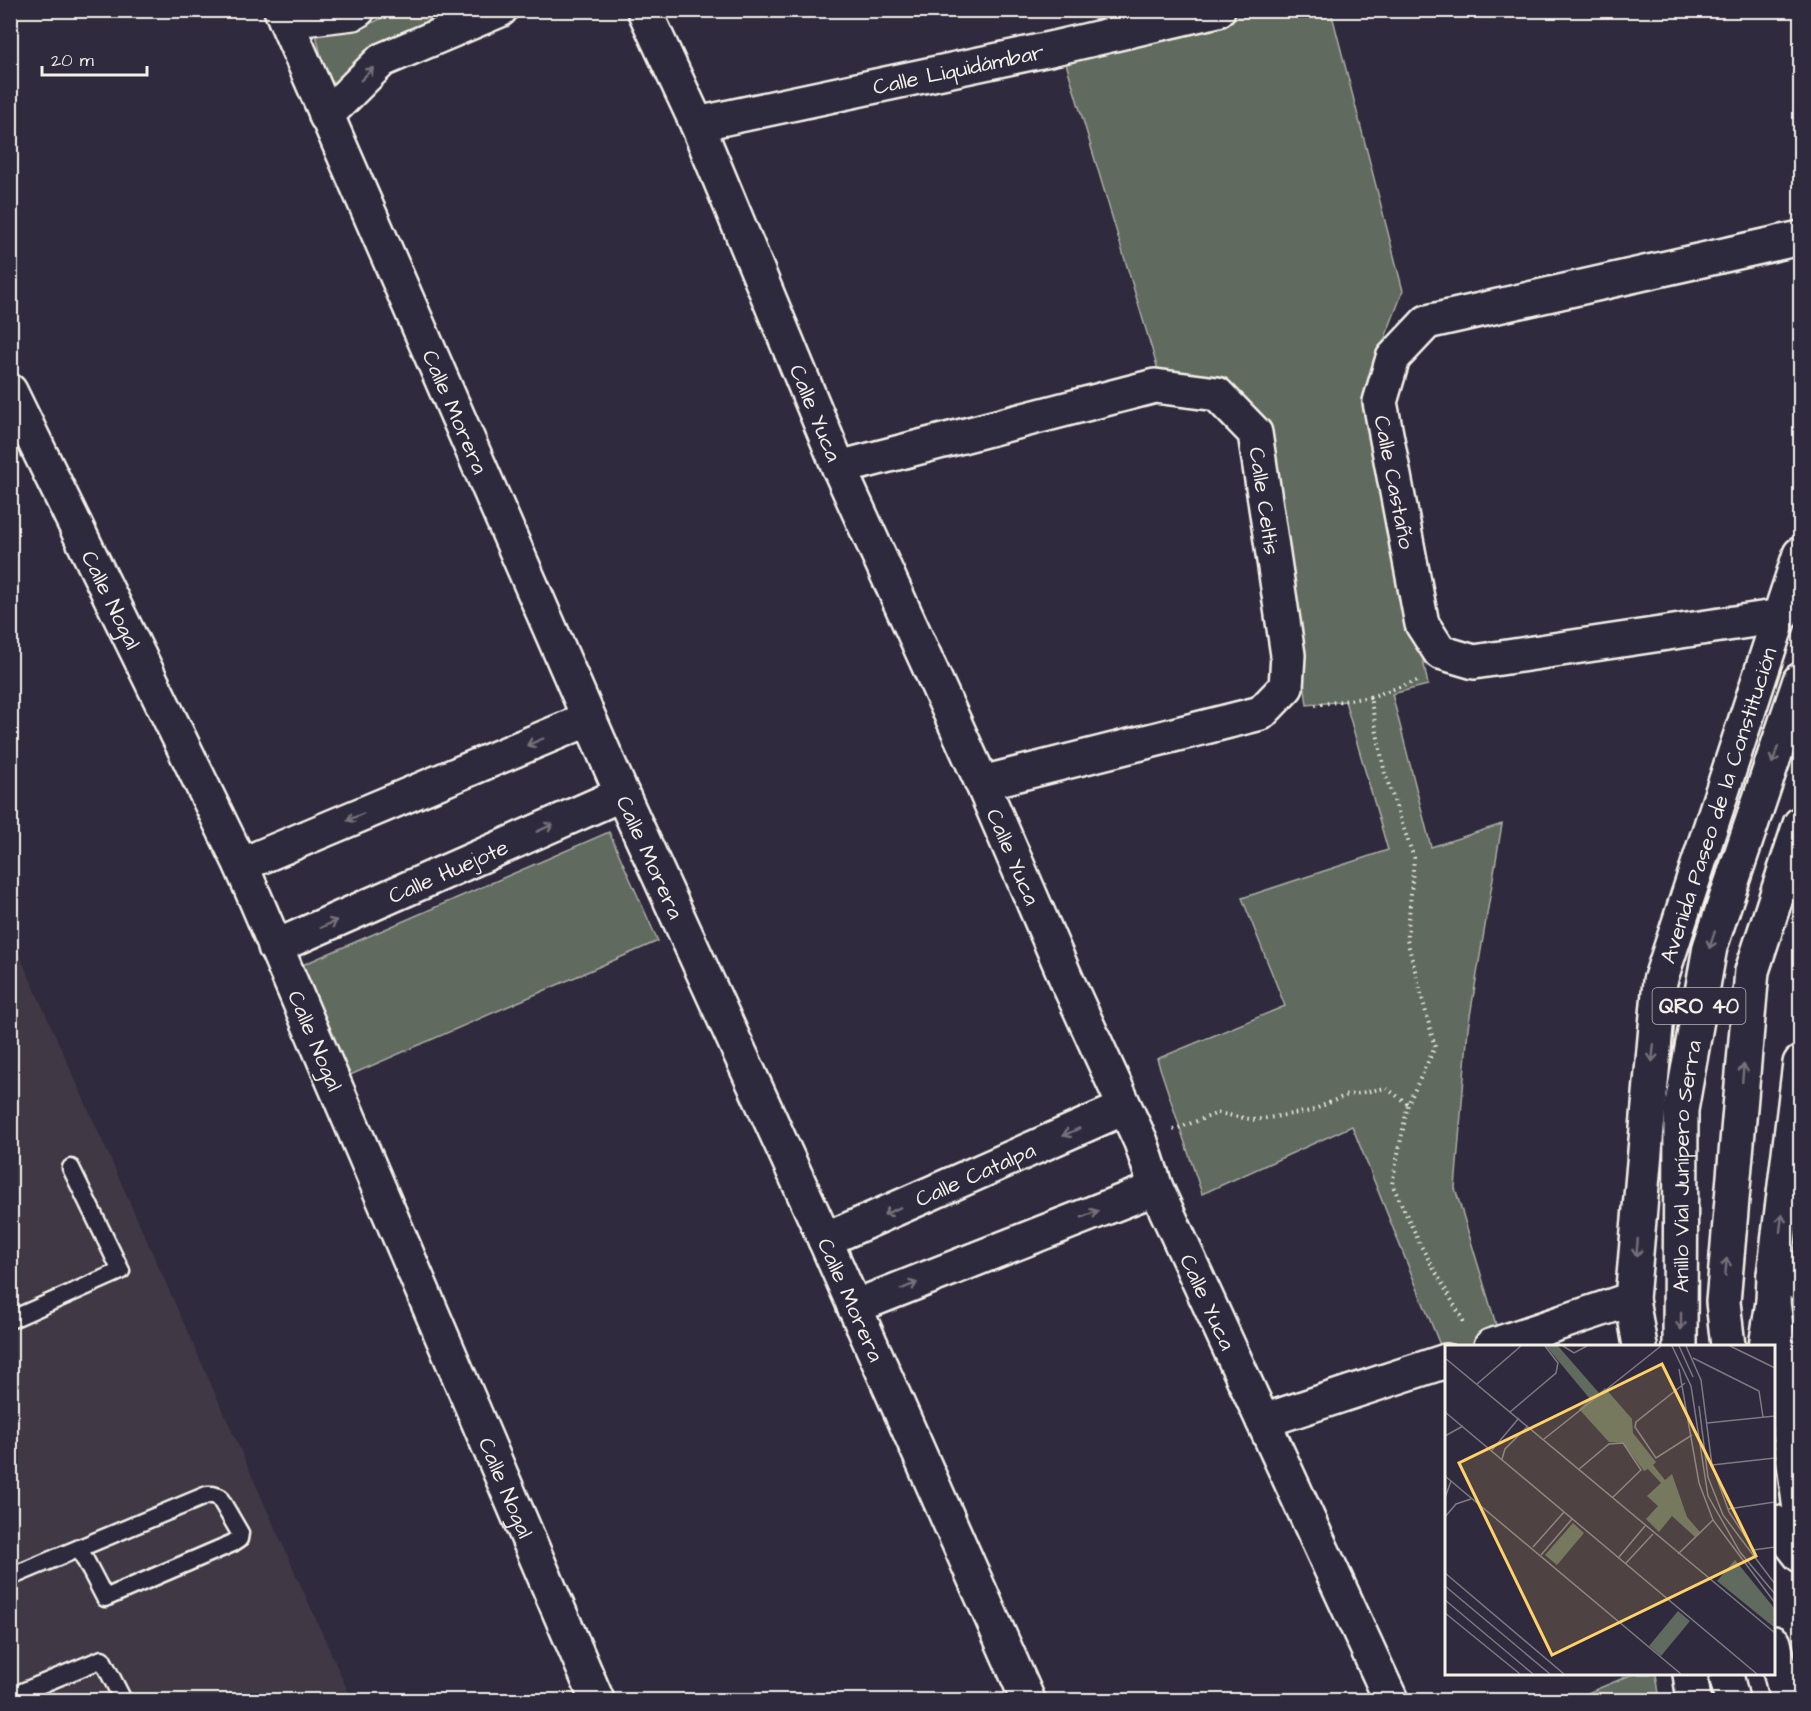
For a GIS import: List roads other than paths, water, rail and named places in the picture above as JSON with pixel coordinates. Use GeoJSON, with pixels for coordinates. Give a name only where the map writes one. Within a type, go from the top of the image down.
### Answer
{"type":"FeatureCollection","features":[{"type":"Feature","properties":{"kind":"main road"},"geometry":{"type":"LineString","coordinates":[[284,16],[358,10]]}},
{"type":"Feature","properties":{"kind":"main road"},"geometry":{"type":"LineString","coordinates":[[326,116],[382,60],[500,10]]}},
{"type":"Feature","properties":{"kind":"main road","name":"Calle Yuca"},"geometry":{"type":"LineString","coordinates":[[644,10],[697,124],[839,468],[982,783],[1124,1108],[1142,1142],[1156,1188],[1391,1701]]}},
{"type":"Feature","properties":{"kind":"main road","name":"Calle Liquidámbar"},"geometry":{"type":"LineString","coordinates":[[697,124],[1218,10]]}},
{"type":"Feature","properties":{"kind":"main road","name":"Calle Morera"},"geometry":{"type":"LineString","coordinates":[[284,16],[621,794],[825,1240],[1028,1701]]}},
{"type":"Feature","properties":{"kind":"main road","name":"Calle Castaño"},"geometry":{"type":"LineString","coordinates":[[1781,616],[1474,662],[1440,652],[1422,624],[1380,402],[1393,358],[1426,322],[1800,238]]}},
{"type":"Feature","properties":{"kind":"main road","name":"Calle Celtis"},"geometry":{"type":"LineString","coordinates":[[839,468],[1155,386],[1217,394],[1256,433],[1288,655],[1286,687],[1261,713],[982,783]]}},
{"type":"Feature","properties":{"kind":"main road","name":"Calle Nogal"},"geometry":{"type":"LineString","coordinates":[[10,391],[241,865],[597,1701]]}},
{"type":"Feature","properties":{"kind":"main road","name":"Avenida Paseo de la Constitución"},"geometry":{"type":"LineString","coordinates":[[1640,1345],[1632,1299],[1659,981],[1800,554]]}},
{"type":"Feature","properties":{"kind":"main road","name":"Anillo Vial Junípero Serra"},"geometry":{"type":"LineString","coordinates":[[1680,1345],[1681,1110],[1710,948],[1800,680]]}},
{"type":"Feature","properties":{"kind":"main road"},"geometry":{"type":"LineString","coordinates":[[241,865],[589,719]]}},
{"type":"Feature","properties":{"kind":"main road","name":"Calle Huejote"},"geometry":{"type":"LineString","coordinates":[[275,947],[621,794]]}},
{"type":"Feature","properties":{"kind":"main road","name":"Anillo Vial Junípero Serra"},"geometry":{"type":"LineString","coordinates":[[1728,1345],[1723,1302],[1752,971],[1800,824]]}},
{"type":"Feature","properties":{"kind":"main road"},"geometry":{"type":"LineString","coordinates":[[1800,1063],[1783,1286],[1800,1510]]}},
{"type":"Feature","properties":{"kind":"main road","name":"Calle Catalpa"},"geometry":{"type":"LineString","coordinates":[[825,1240],[1124,1108]]}},
{"type":"Feature","properties":{"kind":"main road"},"geometry":{"type":"LineString","coordinates":[[854,1307],[1156,1188]]}},
{"type":"Feature","properties":{"kind":"main road"},"geometry":{"type":"LineString","coordinates":[[1767,1345],[1783,1286]]}},
{"type":"Feature","properties":{"kind":"main road"},"geometry":{"type":"LineString","coordinates":[[1497,1345],[1632,1299]]}},
{"type":"Feature","properties":{"kind":"main road"},"geometry":{"type":"LineString","coordinates":[[1263,1421],[1445,1361]]}},
{"type":"Feature","properties":{"kind":"main road"},"geometry":{"type":"LineString","coordinates":[[1775,1524],[1800,1555]]}},
{"type":"Feature","properties":{"kind":"main road"},"geometry":{"type":"LineString","coordinates":[[1775,1651],[1787,1701]]}},
{"type":"Feature","properties":{"kind":"main road"},"geometry":{"type":"LineString","coordinates":[[1689,1675],[1694,1701]]}},
{"type":"Feature","properties":{"kind":"main road"},"geometry":{"type":"LineString","coordinates":[[1726,1675],[1732,1701]]}},
{"type":"Feature","properties":{"kind":"lane"},"geometry":{"type":"LineString","coordinates":[[10,1320],[121,1271],[71,1168]]}},
{"type":"Feature","properties":{"kind":"lane"},"geometry":{"type":"LineString","coordinates":[[10,1577],[79,1548],[207,1495],[213,1494],[219,1497],[240,1533],[238,1539],[233,1543],[105,1598],[79,1548]]}},
{"type":"Feature","properties":{"kind":"lane"},"geometry":{"type":"LineString","coordinates":[[10,1696],[102,1659],[123,1701]]}}]}
